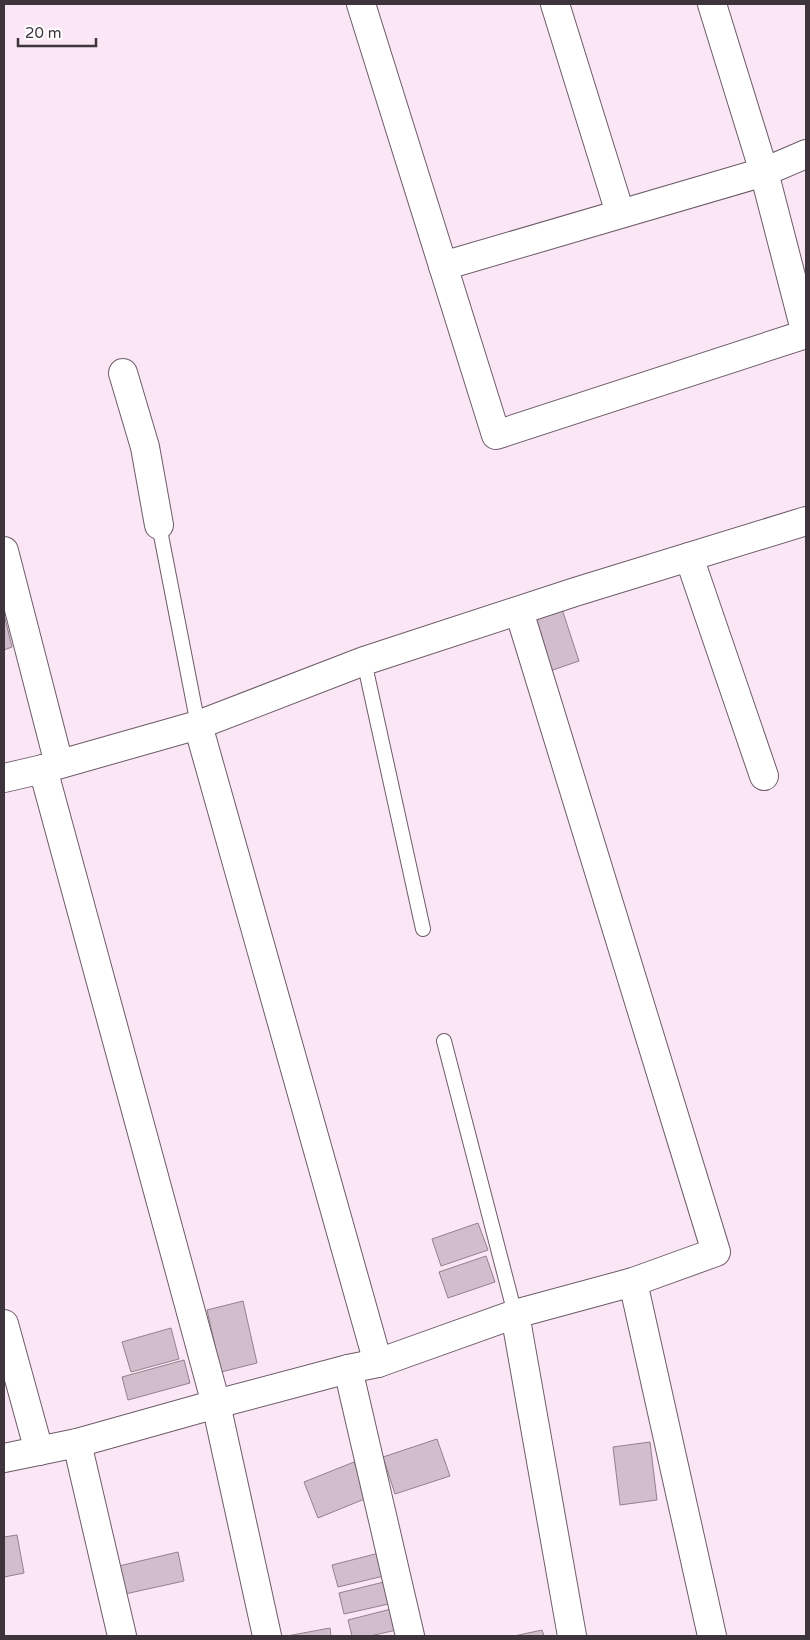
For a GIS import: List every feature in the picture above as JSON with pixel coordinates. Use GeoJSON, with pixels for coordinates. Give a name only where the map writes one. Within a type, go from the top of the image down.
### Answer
{"type":"FeatureCollection","features":[{"type":"Feature","properties":{"kind":"street"},"geometry":{"type":"LineString","coordinates":[[361,4],[496,435],[806,334],[764,172],[712,4]]}},
{"type":"Feature","properties":{"kind":"street"},"geometry":{"type":"LineString","coordinates":[[555,4],[620,213]]}},
{"type":"Feature","properties":{"kind":"street"},"geometry":{"type":"LineString","coordinates":[[443,266],[764,172],[806,154]]}},
{"type":"Feature","properties":{"kind":"street"},"geometry":{"type":"LineString","coordinates":[[123,373],[145,447],[159,525]]}},
{"type":"Feature","properties":{"kind":"street"},"geometry":{"type":"LineString","coordinates":[[4,778],[51,767],[198,725],[364,661],[806,521]]}},
{"type":"Feature","properties":{"kind":"street"},"geometry":{"type":"LineString","coordinates":[[4,551],[51,767],[216,1404],[267,1636]]}},
{"type":"Feature","properties":{"kind":"street"},"geometry":{"type":"LineString","coordinates":[[689,557],[764,776]]}},
{"type":"Feature","properties":{"kind":"street"},"geometry":{"type":"LineString","coordinates":[[4,1458],[77,1443],[348,1369],[378,1364],[515,1314],[633,1282],[716,1252],[519,611]]}},
{"type":"Feature","properties":{"kind":"street"},"geometry":{"type":"LineString","coordinates":[[198,725],[378,1364]]}},
{"type":"Feature","properties":{"kind":"street"},"geometry":{"type":"LineString","coordinates":[[633,1282],[712,1636]]}},
{"type":"Feature","properties":{"kind":"street"},"geometry":{"type":"LineString","coordinates":[[515,1314],[572,1636]]}},
{"type":"Feature","properties":{"kind":"street"},"geometry":{"type":"LineString","coordinates":[[4,1324],[39,1451]]}},
{"type":"Feature","properties":{"kind":"street"},"geometry":{"type":"LineString","coordinates":[[348,1369],[410,1636]]}},
{"type":"Feature","properties":{"kind":"street"},"geometry":{"type":"LineString","coordinates":[[77,1443],[122,1636]]}},
{"type":"Feature","properties":{"kind":"lane"},"geometry":{"type":"LineString","coordinates":[[159,525],[198,725]]}},
{"type":"Feature","properties":{"kind":"lane"},"geometry":{"type":"LineString","coordinates":[[364,661],[423,928]]}},
{"type":"Feature","properties":{"kind":"lane"},"geometry":{"type":"LineString","coordinates":[[444,1041],[515,1314]]}},
{"type":"Feature","properties":{"kind":"building"},"geometry":{"type":"Polygon","coordinates":[[[561,606],[579,661],[547,672],[528,617],[561,606]]]}},
{"type":"Feature","properties":{"kind":"building"},"geometry":{"type":"Polygon","coordinates":[[[4,614],[12,647],[4,650],[4,614]]]}},
{"type":"Feature","properties":{"kind":"building"},"geometry":{"type":"Polygon","coordinates":[[[478,1223],[488,1250],[441,1266],[432,1239],[478,1223]]]}},
{"type":"Feature","properties":{"kind":"building"},"geometry":{"type":"Polygon","coordinates":[[[486,1256],[495,1282],[448,1298],[439,1272],[486,1256]]]}},
{"type":"Feature","properties":{"kind":"building"},"geometry":{"type":"Polygon","coordinates":[[[243,1301],[257,1363],[221,1372],[207,1310],[243,1301]]]}},
{"type":"Feature","properties":{"kind":"building"},"geometry":{"type":"Polygon","coordinates":[[[171,1328],[179,1359],[131,1372],[122,1342],[171,1328]]]}},
{"type":"Feature","properties":{"kind":"building"},"geometry":{"type":"Polygon","coordinates":[[[184,1360],[190,1383],[128,1400],[122,1377],[184,1360]]]}},
{"type":"Feature","properties":{"kind":"building"},"geometry":{"type":"Polygon","coordinates":[[[437,1439],[450,1476],[395,1494],[383,1457],[437,1439]]]}},
{"type":"Feature","properties":{"kind":"building"},"geometry":{"type":"Polygon","coordinates":[[[650,1442],[657,1500],[620,1505],[613,1447],[650,1442]]]}},
{"type":"Feature","properties":{"kind":"building"},"geometry":{"type":"Polygon","coordinates":[[[354,1462],[367,1498],[318,1518],[304,1482],[354,1462]]]}},
{"type":"Feature","properties":{"kind":"building"},"geometry":{"type":"Polygon","coordinates":[[[17,1535],[24,1573],[4,1577],[4,1537],[17,1535]]]}},
{"type":"Feature","properties":{"kind":"building"},"geometry":{"type":"Polygon","coordinates":[[[178,1552],[184,1581],[125,1594],[119,1566],[178,1552]]]}},
{"type":"Feature","properties":{"kind":"building"},"geometry":{"type":"Polygon","coordinates":[[[383,1552],[388,1575],[338,1587],[332,1565],[383,1552]]]}},
{"type":"Feature","properties":{"kind":"building"},"geometry":{"type":"Polygon","coordinates":[[[388,1581],[393,1603],[344,1614],[339,1593],[388,1581]]]}},
{"type":"Feature","properties":{"kind":"building"},"geometry":{"type":"Polygon","coordinates":[[[395,1608],[401,1629],[370,1636],[352,1636],[348,1620],[395,1608]]]}},
{"type":"Feature","properties":{"kind":"building"},"geometry":{"type":"Polygon","coordinates":[[[330,1628],[331,1636],[287,1636],[330,1628]]]}},
{"type":"Feature","properties":{"kind":"building"},"geometry":{"type":"Polygon","coordinates":[[[542,1630],[544,1636],[514,1636],[542,1630]]]}}]}
